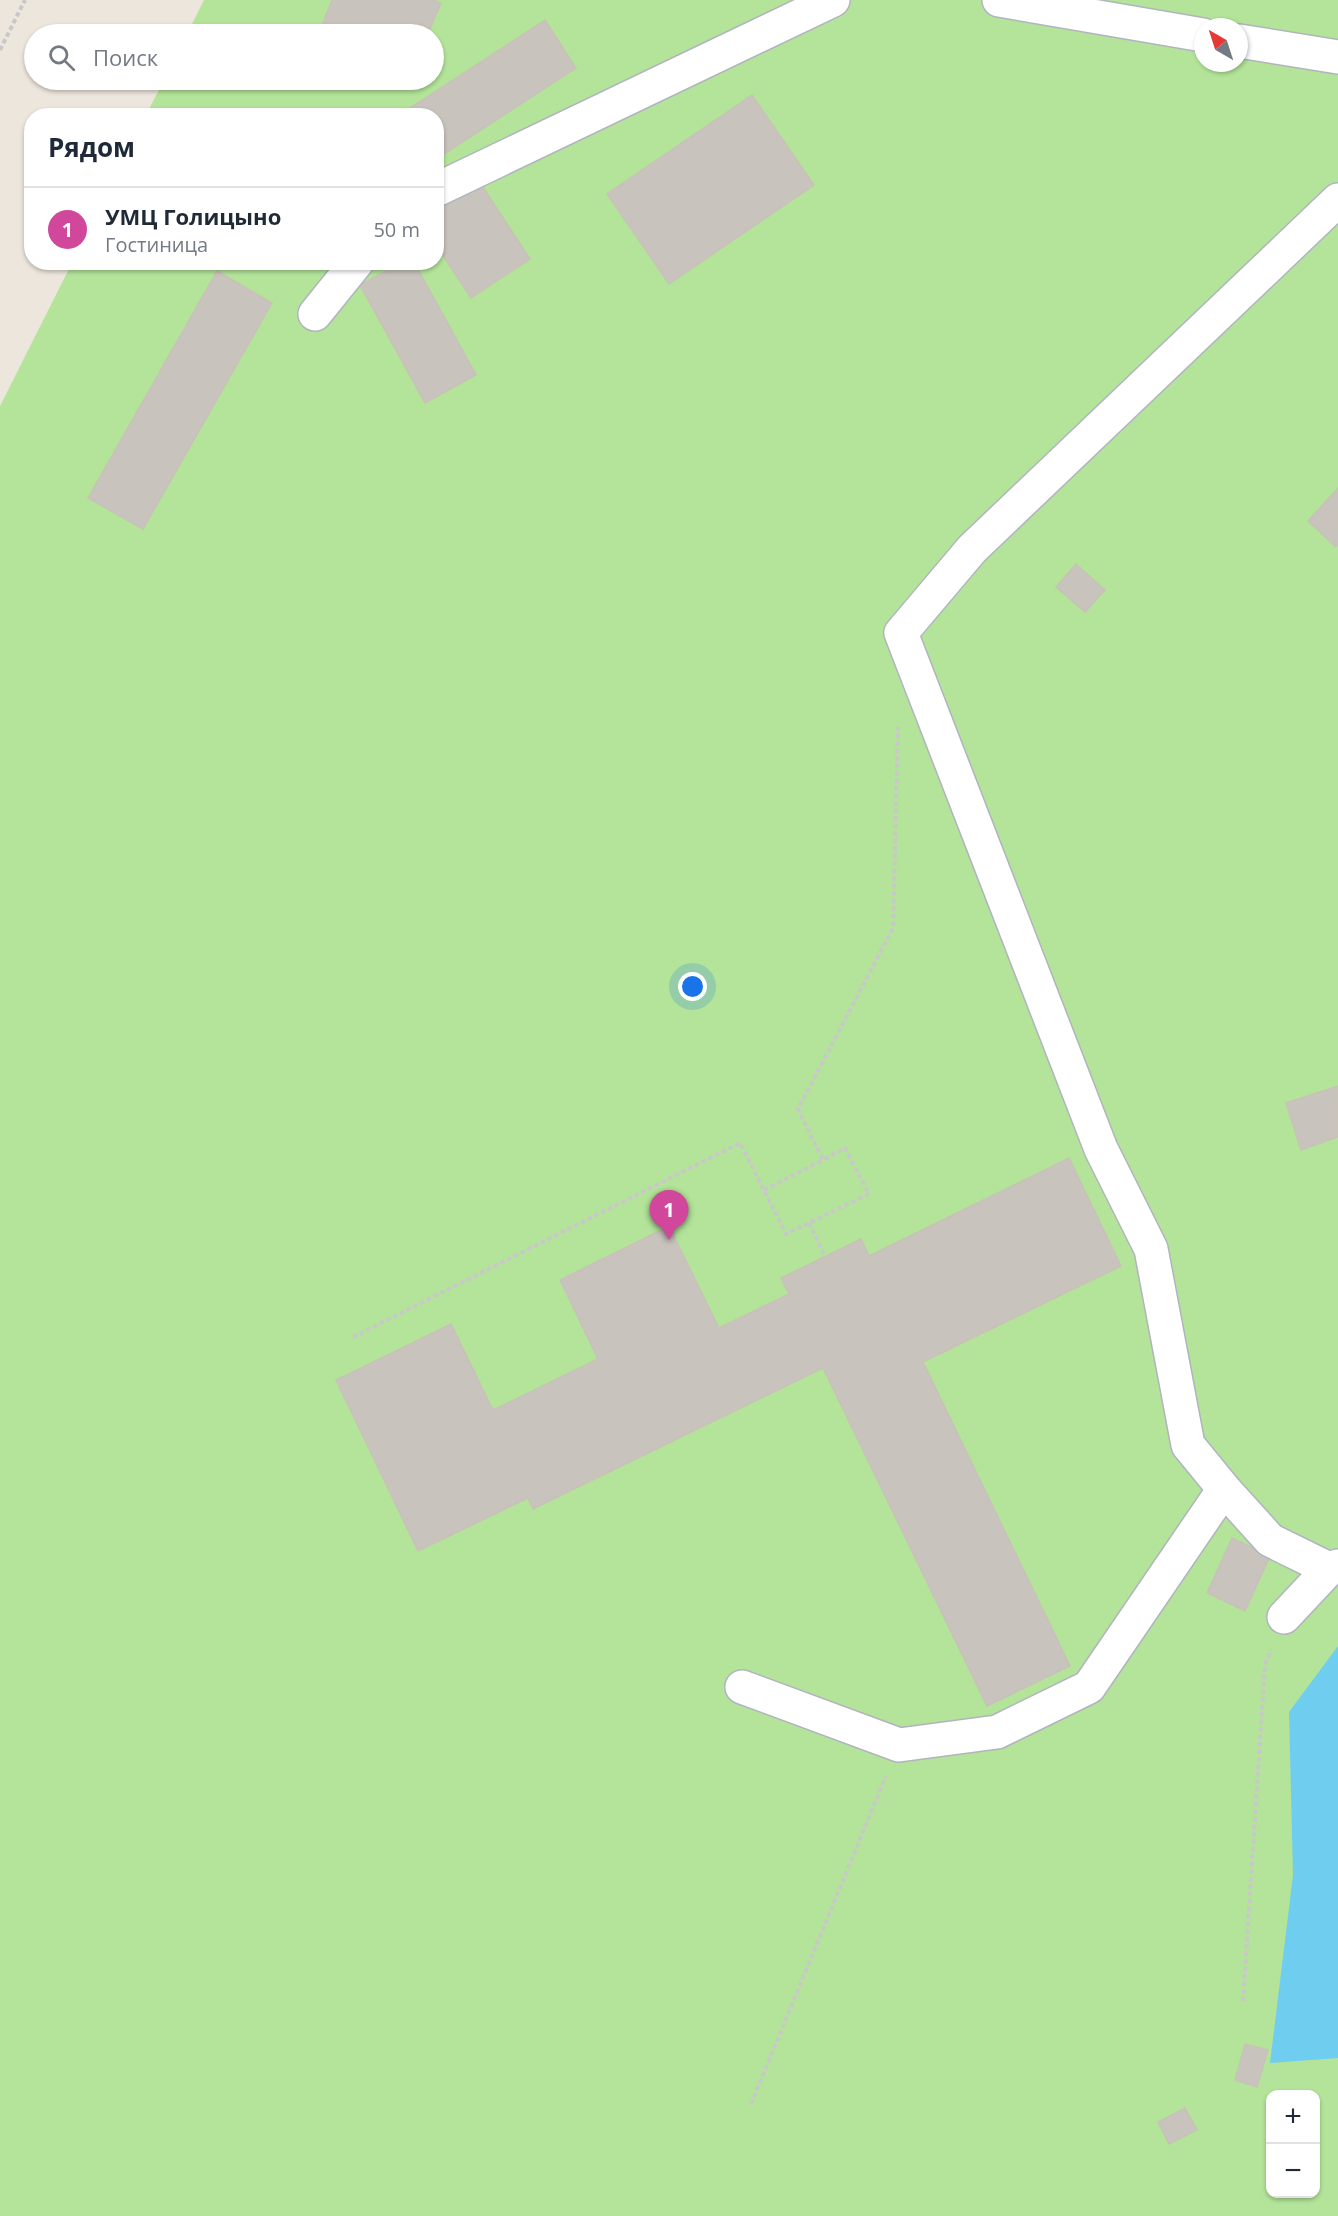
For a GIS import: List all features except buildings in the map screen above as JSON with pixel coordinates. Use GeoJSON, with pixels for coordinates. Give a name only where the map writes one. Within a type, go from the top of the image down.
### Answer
{"type":"FeatureCollection","features":[{"type":"Feature","properties":{"kind":"lane"},"geometry":{"type":"LineString","coordinates":[[444,186],[833,0]]}},
{"type":"Feature","properties":{"kind":"lane"},"geometry":{"type":"LineString","coordinates":[[999,0],[1194,32]]}},
{"type":"Feature","properties":{"kind":"lane"},"geometry":{"type":"LineString","coordinates":[[1248,42],[1338,57]]}},
{"type":"Feature","properties":{"kind":"lane"},"geometry":{"type":"LineString","coordinates":[[1284,1617],[1333,1568],[1270,1540],[1188,1446],[1151,1249],[1101,1149],[901,633],[972,549],[1338,200]]}},
{"type":"Feature","properties":{"kind":"lane"},"geometry":{"type":"LineString","coordinates":[[315,314],[351,270]]}},
{"type":"Feature","properties":{"kind":"lane"},"geometry":{"type":"LineString","coordinates":[[742,1687],[898,1744],[998,1732],[1089,1687],[1224,1489]]}},
{"type":"Feature","properties":{"kind":"path"},"geometry":{"type":"LineString","coordinates":[[0,50],[25,0]]}},
{"type":"Feature","properties":{"kind":"path"},"geometry":{"type":"LineString","coordinates":[[823,1160],[798,1109],[893,928],[898,716]]}},
{"type":"Feature","properties":{"kind":"path"},"geometry":{"type":"LineString","coordinates":[[353,1337],[740,1143],[786,1234],[869,1194],[845,1148],[764,1190]]}},
{"type":"Feature","properties":{"kind":"path"},"geometry":{"type":"LineString","coordinates":[[809,1223],[825,1257]]}},
{"type":"Feature","properties":{"kind":"path"},"geometry":{"type":"LineString","coordinates":[[1243,2001],[1265,1665],[1284,1617]]}},
{"type":"Feature","properties":{"kind":"path"},"geometry":{"type":"LineString","coordinates":[[751,2104],[898,1744]]}},
{"type":"Feature","properties":{"kind":"green space"},"geometry":{"type":"Polygon","coordinates":[[[204,0],[1338,0],[1338,2216],[0,2216],[0,406],[68,270],[444,270],[444,108],[150,108],[159,90],[444,90],[444,24],[192,24],[204,0]]]}},
{"type":"Feature","properties":{"kind":"water"},"geometry":{"type":"Polygon","coordinates":[[[1338,1646],[1338,2058],[1270,2063],[1293,1875],[1289,1712],[1338,1646]]]}},
{"type":"Feature","properties":{"kind":"place","name":"УМЦ Голицыно"},"geometry":{"type":"Point","coordinates":[669,1240]}}]}
